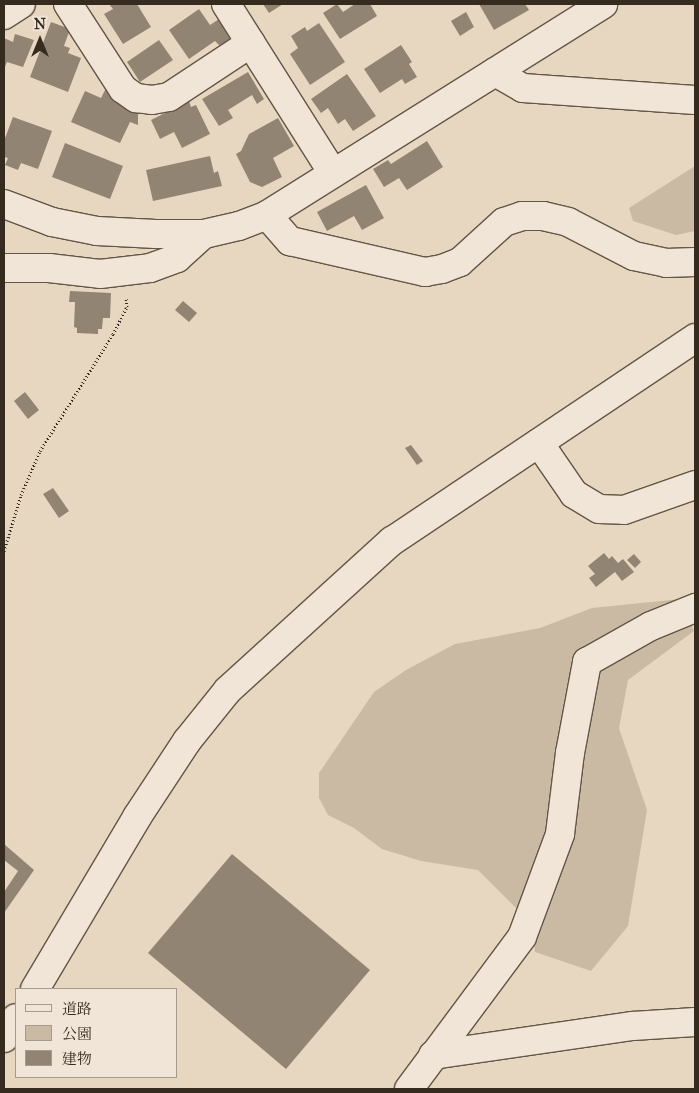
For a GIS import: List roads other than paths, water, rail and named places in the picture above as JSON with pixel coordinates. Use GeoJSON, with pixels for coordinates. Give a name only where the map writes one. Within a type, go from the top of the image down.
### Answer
{"type":"FeatureCollection","features":[{"type":"Feature","properties":{"kind":"street"},"geometry":{"type":"LineString","coordinates":[[4,15],[21,4]]}},
{"type":"Feature","properties":{"kind":"street"},"geometry":{"type":"LineString","coordinates":[[68,4],[122,89],[136,98],[152,100],[168,97],[251,43]]}},
{"type":"Feature","properties":{"kind":"street"},"geometry":{"type":"LineString","coordinates":[[226,4],[333,173]]}},
{"type":"Feature","properties":{"kind":"street"},"geometry":{"type":"LineString","coordinates":[[4,204],[52,222],[97,231],[204,234],[239,226],[267,215],[603,4]]}},
{"type":"Feature","properties":{"kind":"street"},"geometry":{"type":"LineString","coordinates":[[495,72],[524,88],[695,100]]}},
{"type":"Feature","properties":{"kind":"street"},"geometry":{"type":"LineString","coordinates":[[267,215],[290,241],[425,272],[442,269],[460,262],[504,222],[522,216],[543,216],[568,222],[634,256],[666,263],[695,262]]}},
{"type":"Feature","properties":{"kind":"street"},"geometry":{"type":"LineString","coordinates":[[4,268],[49,268],[100,274],[150,268],[177,258],[204,234]]}},
{"type":"Feature","properties":{"kind":"street"},"geometry":{"type":"LineString","coordinates":[[36,988],[137,816],[188,741],[228,690],[392,541],[695,338]]}},
{"type":"Feature","properties":{"kind":"street"},"geometry":{"type":"LineString","coordinates":[[538,442],[574,494],[599,509],[624,510],[695,485]]}},
{"type":"Feature","properties":{"kind":"street"},"geometry":{"type":"LineString","coordinates":[[409,1089],[432,1055],[522,937],[560,834],[570,753],[587,662],[650,626],[695,608]]}},
{"type":"Feature","properties":{"kind":"street"},"geometry":{"type":"LineString","coordinates":[[4,1038],[15,1020]]}},
{"type":"Feature","properties":{"kind":"street"},"geometry":{"type":"LineString","coordinates":[[432,1055],[633,1026],[695,1022]]}}]}
